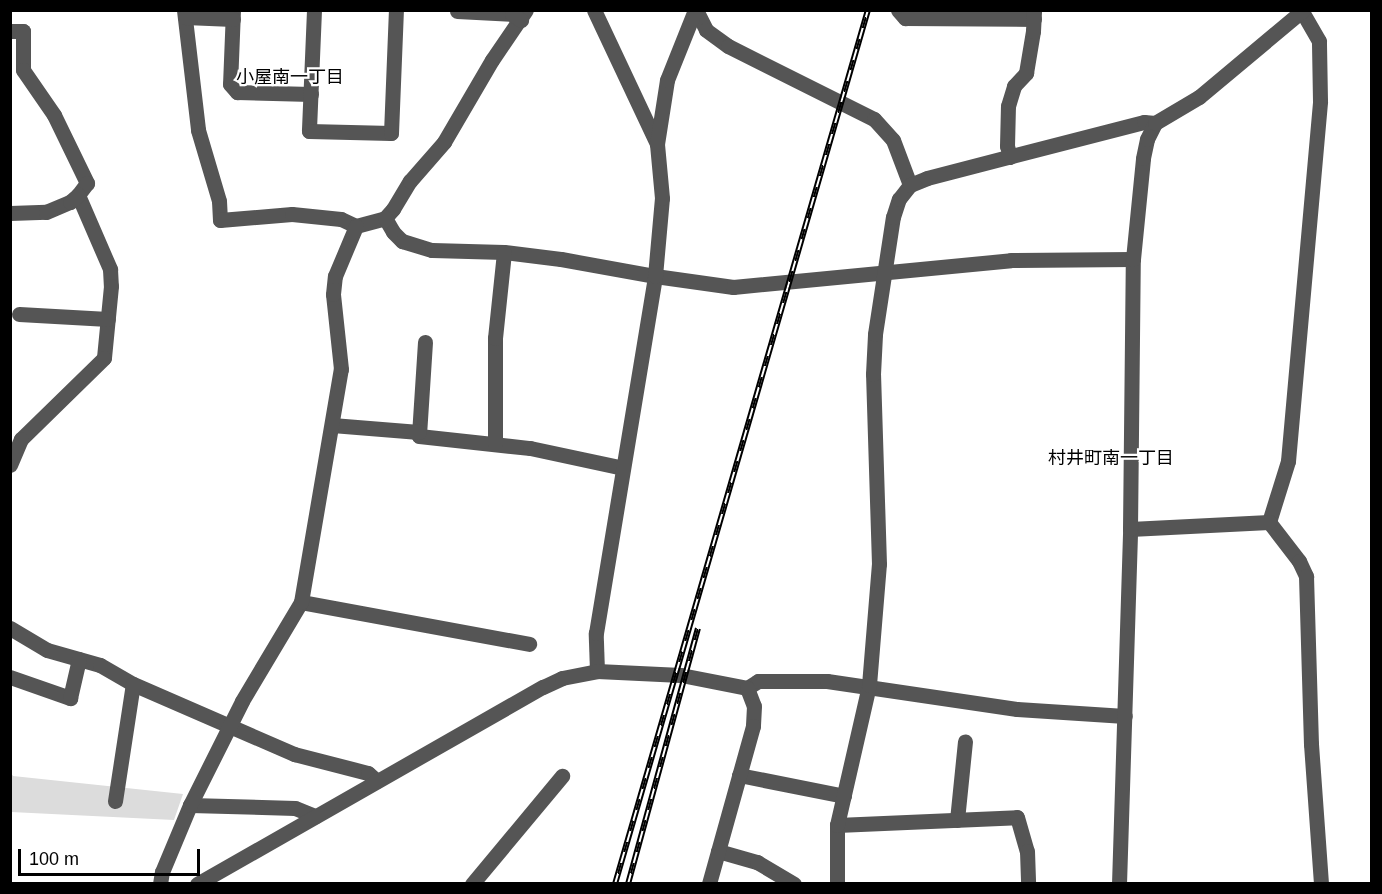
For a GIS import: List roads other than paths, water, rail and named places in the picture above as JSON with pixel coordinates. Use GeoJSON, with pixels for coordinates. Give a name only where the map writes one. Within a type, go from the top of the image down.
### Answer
{"type":"FeatureCollection","features":[{"type":"Feature","properties":{"kind":"street"},"geometry":{"type":"LineString","coordinates":[[314,10],[309,131],[392,133],[396,10]]}},
{"type":"Feature","properties":{"kind":"street"},"geometry":{"type":"LineString","coordinates":[[311,94],[237,92],[230,84],[233,15],[185,14],[198,130],[219,201],[220,220],[292,214],[341,219],[356,226],[385,218],[410,181],[444,142],[492,60],[523,15],[444,10]]}},
{"type":"Feature","properties":{"kind":"street"},"geometry":{"type":"LineString","coordinates":[[594,10],[657,144]]}},
{"type":"Feature","properties":{"kind":"street"},"geometry":{"type":"LineString","coordinates":[[597,671],[596,633],[623,483],[623,468],[655,276],[662,198],[657,144],[667,80],[696,10]]}},
{"type":"Feature","properties":{"kind":"street"},"geometry":{"type":"LineString","coordinates":[[696,10],[706,30],[729,46],[874,119],[893,140],[910,185]]}},
{"type":"Feature","properties":{"kind":"street"},"geometry":{"type":"LineString","coordinates":[[898,10],[905,18],[1034,15],[1026,73],[1014,86],[1008,106],[1007,146],[1010,157]]}},
{"type":"Feature","properties":{"kind":"street"},"geometry":{"type":"LineString","coordinates":[[1119,884],[1130,529],[1132,259],[1143,158],[1147,139],[1155,123],[1199,98],[1302,11],[1319,41],[1320,101],[1288,461],[1269,522]]}},
{"type":"Feature","properties":{"kind":"street"},"geometry":{"type":"LineString","coordinates":[[10,31],[23,31],[23,70],[54,115],[87,183],[70,202],[46,212],[10,213]]}},
{"type":"Feature","properties":{"kind":"street"},"geometry":{"type":"LineString","coordinates":[[837,884],[837,825],[869,685],[879,564],[873,374],[875,334],[887,272],[893,218],[899,199],[910,185],[927,178],[1144,122],[1155,123]]}},
{"type":"Feature","properties":{"kind":"street"},"geometry":{"type":"LineString","coordinates":[[10,465],[21,439],[105,358],[111,286],[110,269],[78,195]]}},
{"type":"Feature","properties":{"kind":"street"},"geometry":{"type":"LineString","coordinates":[[385,218],[393,232],[402,241],[432,250],[504,252],[561,259],[733,287],[1011,260],[1132,259]]}},
{"type":"Feature","properties":{"kind":"street"},"geometry":{"type":"LineString","coordinates":[[160,884],[162,872],[190,805],[229,726],[301,602],[341,369],[334,285],[356,226]]}},
{"type":"Feature","properties":{"kind":"street"},"geometry":{"type":"LineString","coordinates":[[495,444],[495,338],[504,252]]}},
{"type":"Feature","properties":{"kind":"street"},"geometry":{"type":"LineString","coordinates":[[19,314],[108,319]]}},
{"type":"Feature","properties":{"kind":"street"},"geometry":{"type":"LineString","coordinates":[[425,342],[419,436],[530,448],[623,468]]}},
{"type":"Feature","properties":{"kind":"street"},"geometry":{"type":"LineString","coordinates":[[332,425],[419,432]]}},
{"type":"Feature","properties":{"kind":"street"},"geometry":{"type":"LineString","coordinates":[[1130,529],[1269,522]]}},
{"type":"Feature","properties":{"kind":"street"},"geometry":{"type":"LineString","coordinates":[[1269,522],[1299,561],[1306,576],[1311,744],[1321,884]]}},
{"type":"Feature","properties":{"kind":"street"},"geometry":{"type":"LineString","coordinates":[[301,602],[529,644]]}},
{"type":"Feature","properties":{"kind":"street"},"geometry":{"type":"LineString","coordinates":[[10,628],[47,650],[100,665],[133,684],[294,754],[368,773],[377,781]]}},
{"type":"Feature","properties":{"kind":"street"},"geometry":{"type":"LineString","coordinates":[[10,677],[70,698],[79,659]]}},
{"type":"Feature","properties":{"kind":"street"},"geometry":{"type":"LineString","coordinates":[[197,884],[543,687],[562,678],[597,671],[712,679],[747,688],[758,681],[827,681],[869,685],[1017,709],[1125,716]]}},
{"type":"Feature","properties":{"kind":"street"},"geometry":{"type":"LineString","coordinates":[[115,801],[133,684]]}},
{"type":"Feature","properties":{"kind":"street"},"geometry":{"type":"LineString","coordinates":[[709,884],[753,726],[754,706],[747,688]]}},
{"type":"Feature","properties":{"kind":"street"},"geometry":{"type":"LineString","coordinates":[[957,820],[965,741]]}},
{"type":"Feature","properties":{"kind":"street"},"geometry":{"type":"LineString","coordinates":[[739,775],[844,796]]}},
{"type":"Feature","properties":{"kind":"street"},"geometry":{"type":"LineString","coordinates":[[472,884],[562,776]]}},
{"type":"Feature","properties":{"kind":"street"},"geometry":{"type":"LineString","coordinates":[[190,805],[295,808],[315,816]]}},
{"type":"Feature","properties":{"kind":"street"},"geometry":{"type":"LineString","coordinates":[[837,825],[1017,817],[1027,851],[1028,884]]}},
{"type":"Feature","properties":{"kind":"street"},"geometry":{"type":"LineString","coordinates":[[718,851],[757,862],[794,884]]}},
{"type":"Feature","properties":{"kind":"railway"},"geometry":{"type":"LineString","coordinates":[[615,884],[868,10]]}},
{"type":"Feature","properties":{"kind":"railway"},"geometry":{"type":"LineString","coordinates":[[628,884],[698,628]]}},
{"type":"Feature","properties":{"kind":"district","name":"小屋南一丁目"},"geometry":{"type":"Point","coordinates":[290,77]}},
{"type":"Feature","properties":{"kind":"district","name":"村井町南一丁目"},"geometry":{"type":"Point","coordinates":[1111,458]}}]}
